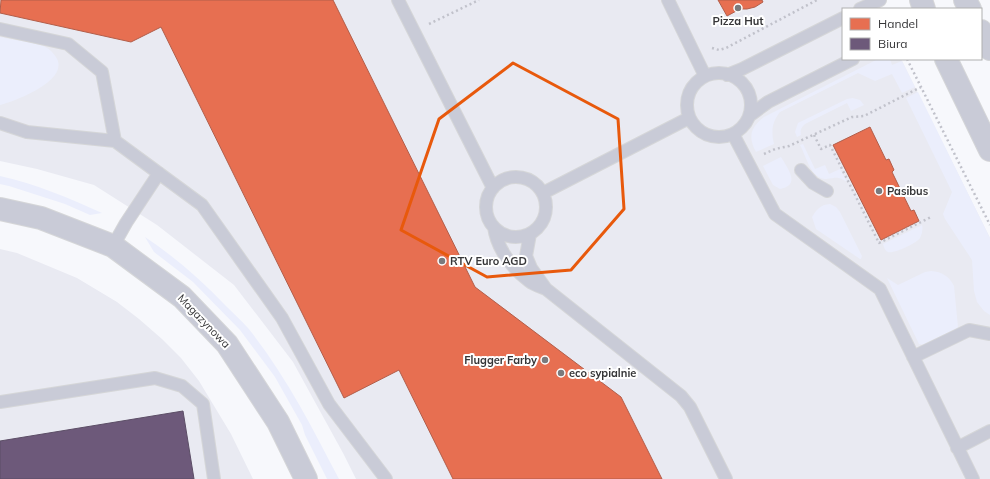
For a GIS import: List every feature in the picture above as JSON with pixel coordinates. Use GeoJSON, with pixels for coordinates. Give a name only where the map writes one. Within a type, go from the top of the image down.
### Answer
{"type":"FeatureCollection","features":[{"type":"Feature","properties":{"kind":"street"},"geometry":{"type":"LineString","coordinates":[[982,33],[990,49]]}},
{"type":"Feature","properties":{"kind":"street"},"geometry":{"type":"LineString","coordinates":[[946,60],[990,150]]}},
{"type":"Feature","properties":{"kind":"street","name":"Magazynowa"},"geometry":{"type":"LineString","coordinates":[[0,208],[41,218],[113,246],[182,297],[227,344],[278,422],[306,479]]}},
{"type":"Feature","properties":{"kind":"lane"},"geometry":{"type":"LineString","coordinates":[[398,0],[493,188]]}},
{"type":"Feature","properties":{"kind":"lane"},"geometry":{"type":"LineString","coordinates":[[668,0],[705,76]]}},
{"type":"Feature","properties":{"kind":"lane"},"geometry":{"type":"LineString","coordinates":[[862,8],[880,0]]}},
{"type":"Feature","properties":{"kind":"lane"},"geometry":{"type":"LineString","coordinates":[[727,74],[742,69],[842,19]]}},
{"type":"Feature","properties":{"kind":"lane"},"geometry":{"type":"LineString","coordinates":[[0,29],[68,44],[102,72],[114,141]]}},
{"type":"Feature","properties":{"kind":"lane"},"geometry":{"type":"LineString","coordinates":[[749,116],[750,99],[747,91],[739,81],[727,74],[719,73],[705,76],[696,83],[688,96],[687,104],[689,118],[698,130],[712,137],[719,138],[733,134],[742,128],[749,116],[768,102],[851,60]]}},
{"type":"Feature","properties":{"kind":"lane"},"geometry":{"type":"LineString","coordinates":[[543,193],[689,118]]}},
{"type":"Feature","properties":{"kind":"lane"},"geometry":{"type":"LineString","coordinates":[[0,123],[27,132],[114,141],[202,205],[282,318],[329,404],[386,479]]}},
{"type":"Feature","properties":{"kind":"lane"},"geometry":{"type":"LineString","coordinates":[[733,134],[775,214],[880,289],[973,479]]}},
{"type":"Feature","properties":{"kind":"lane"},"geometry":{"type":"LineString","coordinates":[[801,170],[813,183],[827,191]]}},
{"type":"Feature","properties":{"kind":"lane"},"geometry":{"type":"LineString","coordinates":[[113,246],[126,223],[159,173]]}},
{"type":"Feature","properties":{"kind":"lane"},"geometry":{"type":"LineString","coordinates":[[513,177],[521,177],[529,179],[536,184],[543,193],[546,202],[545,217],[537,229],[530,234],[511,237],[498,232],[489,221],[486,206],[487,199],[497,183],[513,177]]}},
{"type":"Feature","properties":{"kind":"lane"},"geometry":{"type":"LineString","coordinates":[[494,227],[495,238],[511,265],[530,282],[546,289],[681,396],[690,407],[726,479]]}},
{"type":"Feature","properties":{"kind":"lane"},"geometry":{"type":"LineString","coordinates":[[530,234],[526,256],[531,268],[546,289]]}},
{"type":"Feature","properties":{"kind":"lane"},"geometry":{"type":"LineString","coordinates":[[913,357],[969,330],[990,334]]}},
{"type":"Feature","properties":{"kind":"lane"},"geometry":{"type":"LineString","coordinates":[[0,402],[156,378],[182,386],[203,404],[214,479]]}},
{"type":"Feature","properties":{"kind":"lane"},"geometry":{"type":"LineString","coordinates":[[958,448],[990,431]]}},
{"type":"Feature","properties":{"kind":"path"},"geometry":{"type":"LineString","coordinates":[[425,26],[479,0]]}},
{"type":"Feature","properties":{"kind":"path"},"geometry":{"type":"LineString","coordinates":[[708,45],[713,49],[719,50],[726,48],[818,0]]}},
{"type":"Feature","properties":{"kind":"path"},"geometry":{"type":"LineString","coordinates":[[908,60],[990,225]]}},
{"type":"Feature","properties":{"kind":"path"},"geometry":{"type":"LineString","coordinates":[[748,162],[775,149],[789,146],[852,117],[864,116],[921,87]]}},
{"type":"Feature","properties":{"kind":"path"},"geometry":{"type":"LineString","coordinates":[[814,135],[821,149],[830,145],[879,243],[931,217]]}},
{"type":"Feature","properties":{"kind":"highlighted area"},"geometry":{"type":"Polygon","coordinates":[[[513,63],[618,119],[624,209],[571,270],[487,277],[401,230],[439,119],[513,63]]]}},
{"type":"Feature","properties":{"kind":"shaded area"},"geometry":{"type":"Polygon","coordinates":[[[0,0],[867,0],[871,8],[842,8],[842,60],[901,60],[990,238],[990,479],[356,479],[293,362],[234,285],[157,225],[94,185],[37,169],[0,161],[0,0]]]}},
{"type":"Feature","properties":{"kind":"shaded area"},"geometry":{"type":"Polygon","coordinates":[[[0,37],[41,45],[51,51],[56,57],[59,66],[56,74],[40,88],[18,99],[0,105],[0,37]]]}},
{"type":"Feature","properties":{"kind":"shaded area"},"geometry":{"type":"Polygon","coordinates":[[[876,60],[890,60],[892,65],[902,61],[915,87],[902,93],[892,74],[875,81],[858,73],[780,112],[775,119],[773,127],[774,144],[756,152],[753,147],[751,137],[753,129],[764,117],[876,60]]]}},
{"type":"Feature","properties":{"kind":"shaded area"},"geometry":{"type":"Polygon","coordinates":[[[918,92],[990,238],[990,315],[984,311],[977,302],[974,291],[972,260],[943,214],[952,192],[906,98],[918,92]]]}},
{"type":"Feature","properties":{"kind":"shaded area"},"geometry":{"type":"Polygon","coordinates":[[[853,98],[860,100],[864,105],[851,111],[847,103],[805,124],[801,129],[801,135],[797,137],[795,132],[798,123],[847,99],[853,98]]]}},
{"type":"Feature","properties":{"kind":"shaded area"},"geometry":{"type":"Polygon","coordinates":[[[803,144],[815,169],[825,165],[829,174],[840,169],[847,182],[839,178],[826,179],[816,175],[800,145],[803,144]]]}},
{"type":"Feature","properties":{"kind":"shaded area"},"geometry":{"type":"Polygon","coordinates":[[[781,157],[789,171],[791,180],[790,184],[780,189],[773,185],[763,166],[781,157]]]}},
{"type":"Feature","properties":{"kind":"shaded area"},"geometry":{"type":"Polygon","coordinates":[[[0,176],[52,192],[102,213],[90,215],[65,204],[0,184],[0,176]]]}},
{"type":"Feature","properties":{"kind":"shaded area"},"geometry":{"type":"Polygon","coordinates":[[[830,204],[836,207],[840,212],[862,256],[861,259],[816,229],[812,217],[819,208],[830,204]]]}},
{"type":"Feature","properties":{"kind":"shaded area"},"geometry":{"type":"Polygon","coordinates":[[[922,225],[921,236],[915,243],[891,252],[885,250],[883,244],[922,225]]]}},
{"type":"Feature","properties":{"kind":"shaded area"},"geometry":{"type":"Polygon","coordinates":[[[145,237],[187,269],[248,328],[286,382],[339,479],[327,479],[305,435],[302,425],[275,377],[240,330],[193,282],[154,252],[145,237]]]}},
{"type":"Feature","properties":{"kind":"shaded area"},"geometry":{"type":"Polygon","coordinates":[[[0,249],[17,253],[77,278],[117,302],[162,339],[181,358],[199,381],[231,434],[253,479],[0,479],[0,249]]]}},
{"type":"Feature","properties":{"kind":"shaded area"},"geometry":{"type":"Polygon","coordinates":[[[925,272],[939,272],[945,275],[954,286],[958,327],[924,345],[919,344],[887,278],[898,285],[925,272]]]}},
{"type":"Feature","properties":{"kind":"building: Handel"},"geometry":{"type":"Polygon","coordinates":[[[1,0],[333,0],[475,287],[621,397],[662,479],[453,479],[399,370],[344,398],[161,27],[131,42],[0,13],[1,0]]]}},
{"type":"Feature","properties":{"kind":"building: Handel","name":"Pizza Hut"},"geometry":{"type":"Polygon","coordinates":[[[718,0],[762,0],[763,2],[755,7],[740,9],[727,16],[718,0]]]}},
{"type":"Feature","properties":{"kind":"building: Handel","name":"Pasibus"},"geometry":{"type":"Polygon","coordinates":[[[870,127],[886,160],[889,159],[894,170],[892,172],[911,211],[914,210],[919,221],[881,240],[833,145],[870,127]]]}},
{"type":"Feature","properties":{"kind":"building: Biura"},"geometry":{"type":"Polygon","coordinates":[[[183,411],[194,479],[0,479],[0,441],[183,411]]]}},
{"type":"Feature","properties":{"kind":"place","name":"Pizza Hut"},"geometry":{"type":"Point","coordinates":[738,8]}},
{"type":"Feature","properties":{"kind":"place","name":"Pasibus"},"geometry":{"type":"Point","coordinates":[879,191]}},
{"type":"Feature","properties":{"kind":"place","name":"RTV Euro AGD"},"geometry":{"type":"Point","coordinates":[442,261]}},
{"type":"Feature","properties":{"kind":"place","name":"Flugger Farby"},"geometry":{"type":"Point","coordinates":[545,360]}},
{"type":"Feature","properties":{"kind":"place","name":"eco sypialnie"},"geometry":{"type":"Point","coordinates":[561,373]}}]}
